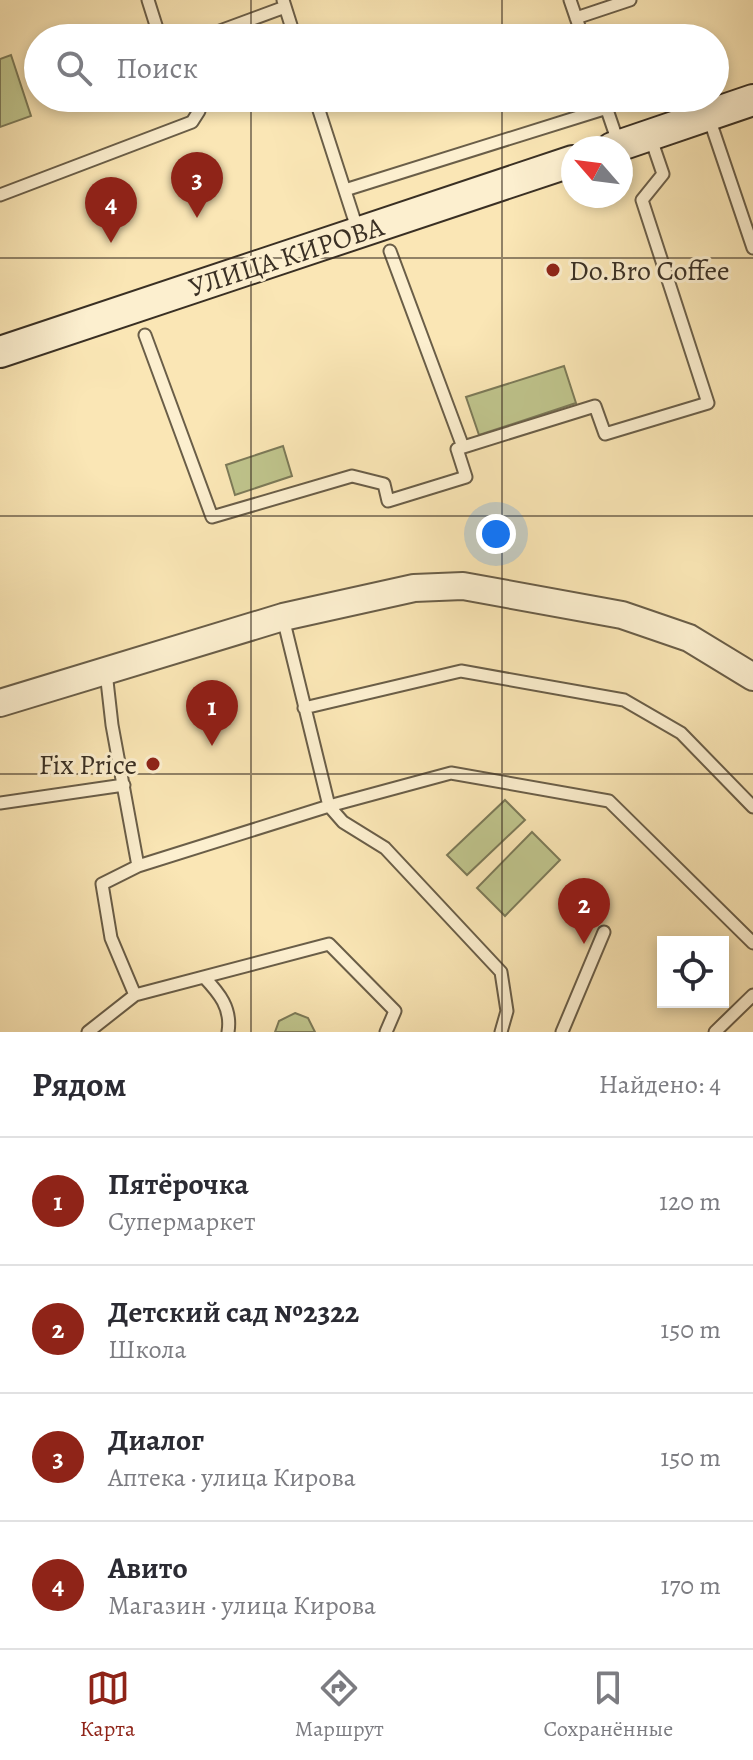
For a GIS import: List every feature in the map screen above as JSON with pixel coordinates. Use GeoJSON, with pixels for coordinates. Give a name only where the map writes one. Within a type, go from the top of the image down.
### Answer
{"type":"FeatureCollection","features":[{"type":"Feature","properties":{"kind":"main road"},"geometry":{"type":"LineString","coordinates":[[729,108],[753,100]]}},
{"type":"Feature","properties":{"kind":"main road"},"geometry":{"type":"LineString","coordinates":[[633,141],[717,112]]}},
{"type":"Feature","properties":{"kind":"main road","name":"УЛИЦА КИРОВА"},"geometry":{"type":"LineString","coordinates":[[0,352],[561,165]]}},
{"type":"Feature","properties":{"kind":"street"},"geometry":{"type":"LineString","coordinates":[[0,703],[283,617],[414,588],[463,586],[622,615],[665,628],[700,644],[753,677]]}},
{"type":"Feature","properties":{"kind":"lane"},"geometry":{"type":"LineString","coordinates":[[148,0],[156,24]]}},
{"type":"Feature","properties":{"kind":"lane"},"geometry":{"type":"LineString","coordinates":[[570,0],[578,24]]}},
{"type":"Feature","properties":{"kind":"lane"},"geometry":{"type":"LineString","coordinates":[[576,18],[630,0]]}},
{"type":"Feature","properties":{"kind":"lane"},"geometry":{"type":"LineString","coordinates":[[235,24],[284,4],[290,24]]}},
{"type":"Feature","properties":{"kind":"lane"},"geometry":{"type":"LineString","coordinates":[[0,195],[192,122],[198,112]]}},
{"type":"Feature","properties":{"kind":"lane"},"geometry":{"type":"LineString","coordinates":[[320,112],[359,232]]}},
{"type":"Feature","properties":{"kind":"lane"},"geometry":{"type":"LineString","coordinates":[[345,190],[578,112]]}},
{"type":"Feature","properties":{"kind":"lane"},"geometry":{"type":"LineString","coordinates":[[607,112],[613,136]]}},
{"type":"Feature","properties":{"kind":"lane"},"geometry":{"type":"LineString","coordinates":[[708,115],[753,248]]}},
{"type":"Feature","properties":{"kind":"lane"},"geometry":{"type":"LineString","coordinates":[[145,335],[212,517],[352,476],[384,484],[388,501],[466,477],[457,449],[595,406],[605,434],[708,403],[642,200],[663,174],[649,135]]}},
{"type":"Feature","properties":{"kind":"lane"},"geometry":{"type":"LineString","coordinates":[[390,251],[463,447]]}},
{"type":"Feature","properties":{"kind":"lane"},"geometry":{"type":"LineString","coordinates":[[283,617],[329,806],[343,822],[385,848],[501,972],[507,1011],[501,1032]]}},
{"type":"Feature","properties":{"kind":"lane"},"geometry":{"type":"LineString","coordinates":[[304,708],[461,671],[624,700],[681,733],[753,807]]}},
{"type":"Feature","properties":{"kind":"lane"},"geometry":{"type":"LineString","coordinates":[[106,672],[112,725],[138,866]]}},
{"type":"Feature","properties":{"kind":"lane"},"geometry":{"type":"LineString","coordinates":[[135,995],[111,938],[102,884],[138,866],[329,806],[451,773],[609,801],[753,943]]}},
{"type":"Feature","properties":{"kind":"lane"},"geometry":{"type":"LineString","coordinates":[[0,803],[124,785]]}},
{"type":"Feature","properties":{"kind":"lane"},"geometry":{"type":"LineString","coordinates":[[562,1032],[604,932]]}},
{"type":"Feature","properties":{"kind":"lane"},"geometry":{"type":"LineString","coordinates":[[88,1032],[135,995],[329,944],[395,1011],[386,1032]]}},
{"type":"Feature","properties":{"kind":"lane"},"geometry":{"type":"LineString","coordinates":[[204,977],[223,997],[230,1021],[228,1032]]}},
{"type":"Feature","properties":{"kind":"lane"},"geometry":{"type":"LineString","coordinates":[[715,1032],[753,995]]}},
{"type":"Feature","properties":{"kind":"green space"},"geometry":{"type":"Polygon","coordinates":[[[11,55],[24,95],[24,112],[30,112],[31,116],[0,127],[0,59],[11,55]]]}},
{"type":"Feature","properties":{"kind":"green space"},"geometry":{"type":"Polygon","coordinates":[[[564,366],[576,403],[479,435],[466,397],[564,366]]]}},
{"type":"Feature","properties":{"kind":"green space"},"geometry":{"type":"Polygon","coordinates":[[[283,446],[292,476],[235,495],[226,465],[283,446]]]}},
{"type":"Feature","properties":{"kind":"green space"},"geometry":{"type":"Polygon","coordinates":[[[505,800],[525,820],[467,875],[447,855],[505,800]]]}},
{"type":"Feature","properties":{"kind":"green space"},"geometry":{"type":"Polygon","coordinates":[[[532,832],[560,860],[505,916],[477,888],[532,832]]]}},
{"type":"Feature","properties":{"kind":"green space"},"geometry":{"type":"Polygon","coordinates":[[[295,1013],[308,1018],[315,1032],[275,1032],[279,1021],[295,1013]]]}},
{"type":"Feature","properties":{"kind":"place","name":"Диалог"},"geometry":{"type":"Point","coordinates":[197,218]}},
{"type":"Feature","properties":{"kind":"place","name":"Авито"},"geometry":{"type":"Point","coordinates":[111,243]}},
{"type":"Feature","properties":{"kind":"place","name":"Do.Bro Coffee"},"geometry":{"type":"Point","coordinates":[553,270]}},
{"type":"Feature","properties":{"kind":"place","name":"Пятёрочка"},"geometry":{"type":"Point","coordinates":[212,746]}},
{"type":"Feature","properties":{"kind":"place","name":"Fix Price"},"geometry":{"type":"Point","coordinates":[153,764]}},
{"type":"Feature","properties":{"kind":"place","name":"Детский сад №2322"},"geometry":{"type":"Point","coordinates":[584,944]}}]}
